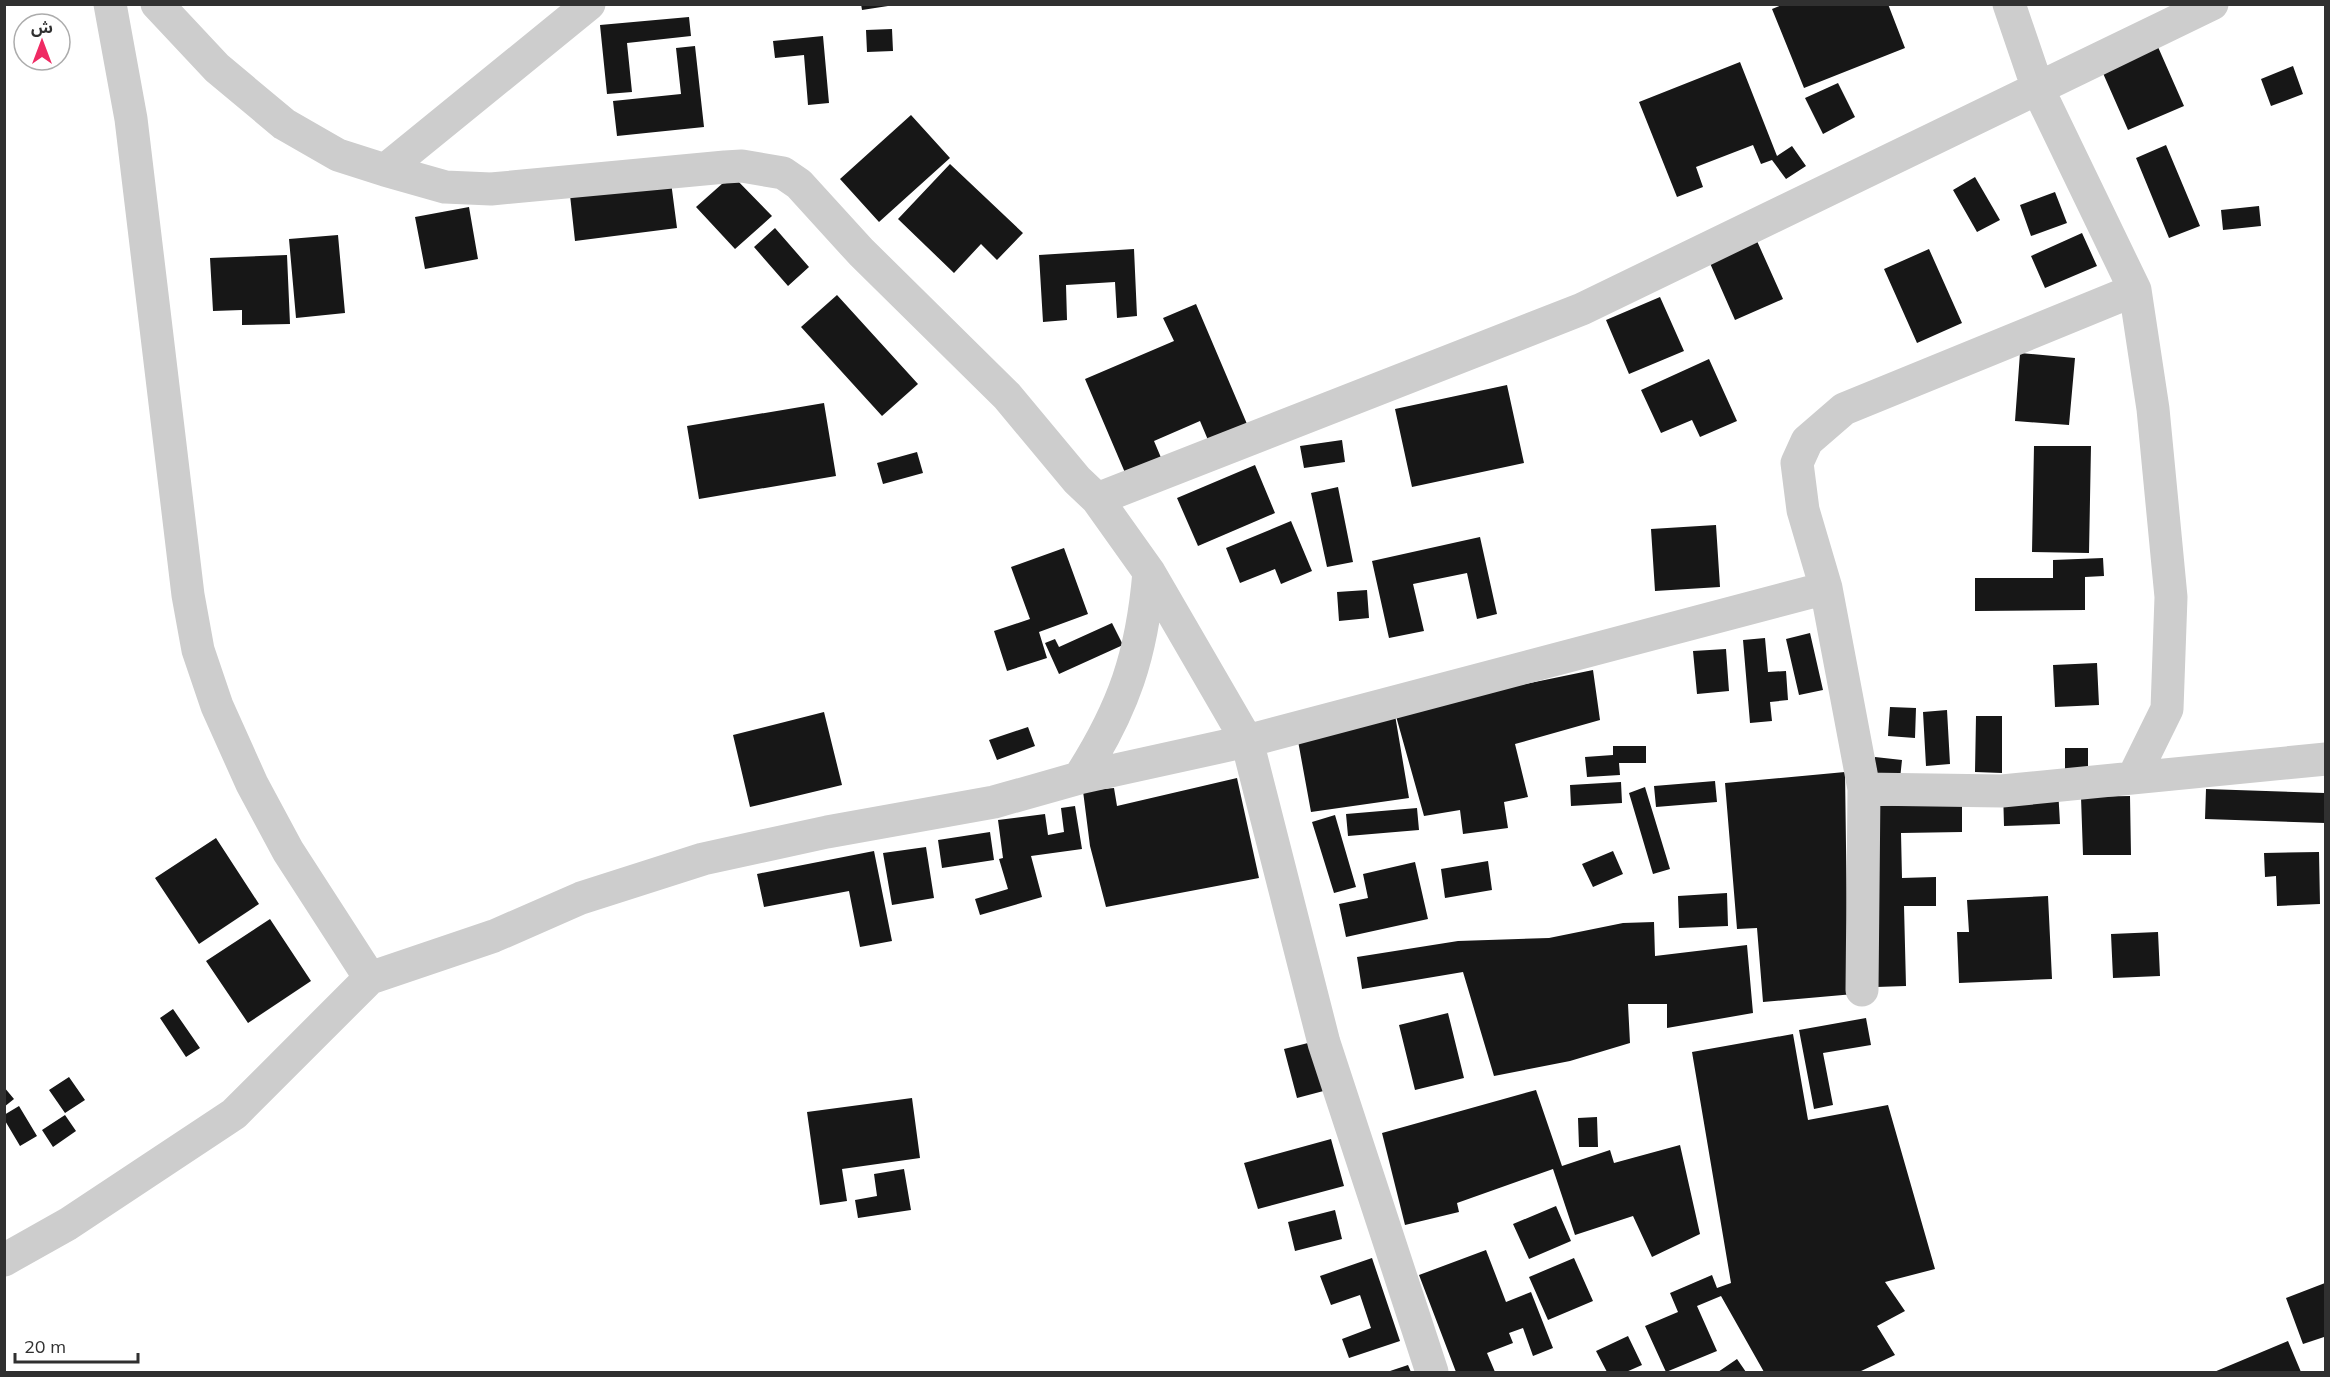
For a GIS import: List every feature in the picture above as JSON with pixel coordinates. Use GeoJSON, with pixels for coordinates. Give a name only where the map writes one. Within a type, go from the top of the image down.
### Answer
{"type":"FeatureCollection","features":[{"type":"Feature","properties":{"kind":"street"},"geometry":{"type":"LineString","coordinates":[[110,4],[130,119],[188,595],[198,650],[217,706],[252,784],[288,851],[370,978]]}},
{"type":"Feature","properties":{"kind":"street"},"geometry":{"type":"LineString","coordinates":[[157,4],[217,68],[284,124],[338,155],[445,187],[491,189],[725,167],[751,167],[783,173],[799,184],[861,252],[1007,396],[1077,480],[1097,499],[1149,572],[1247,741],[1324,1042],[1432,1372]]}},
{"type":"Feature","properties":{"kind":"street"},"geometry":{"type":"LineString","coordinates":[[385,170],[589,4]]}},
{"type":"Feature","properties":{"kind":"street"},"geometry":{"type":"LineString","coordinates":[[2009,4],[2037,89],[2134,290],[2153,410],[2171,597],[2167,709],[2134,776]]}},
{"type":"Feature","properties":{"kind":"street"},"geometry":{"type":"LineString","coordinates":[[1097,499],[1582,309],[2212,4]]}},
{"type":"Feature","properties":{"kind":"street"},"geometry":{"type":"LineString","coordinates":[[1862,990],[1864,789],[1826,588],[1803,510],[1797,463],[1807,441],[1844,410],[2134,290]]}},
{"type":"Feature","properties":{"kind":"street"},"geometry":{"type":"LineString","coordinates":[[1079,778],[1103,741],[1122,702],[1136,659],[1145,616],[1149,572]]}},
{"type":"Feature","properties":{"kind":"street"},"geometry":{"type":"LineString","coordinates":[[4,1260],[68,1224],[234,1114],[370,978],[494,936],[581,898],[703,859],[827,832],[994,802],[1079,778],[1247,741],[1826,588]]}},
{"type":"Feature","properties":{"kind":"street"},"geometry":{"type":"LineString","coordinates":[[1864,789],[2002,791],[2134,776],[2325,759]]}},
{"type":"Feature","properties":{"kind":"building"},"geometry":{"type":"Polygon","coordinates":[[[861,4],[887,4],[888,6],[862,10],[861,4]]]}},
{"type":"Feature","properties":{"kind":"building"},"geometry":{"type":"Polygon","coordinates":[[[1784,4],[1888,4],[1905,48],[1804,88],[1772,9],[1784,4]]]}},
{"type":"Feature","properties":{"kind":"building"},"geometry":{"type":"Polygon","coordinates":[[[689,17],[691,36],[627,43],[632,92],[607,94],[600,25],[689,17]]]}},
{"type":"Feature","properties":{"kind":"building"},"geometry":{"type":"Polygon","coordinates":[[[892,29],[893,51],[867,52],[866,30],[892,29]]]}},
{"type":"Feature","properties":{"kind":"building"},"geometry":{"type":"Polygon","coordinates":[[[823,36],[829,103],[808,105],[804,55],[775,58],[773,41],[823,36]]]}},
{"type":"Feature","properties":{"kind":"building"},"geometry":{"type":"Polygon","coordinates":[[[695,46],[704,127],[617,136],[613,101],[681,94],[676,48],[695,46]]]}},
{"type":"Feature","properties":{"kind":"building"},"geometry":{"type":"Polygon","coordinates":[[[2158,47],[2184,106],[2128,130],[2102,71],[2158,47]]]}},
{"type":"Feature","properties":{"kind":"building"},"geometry":{"type":"Polygon","coordinates":[[[1740,62],[1777,156],[1792,146],[1806,166],[1786,179],[1772,160],[1761,164],[1753,145],[1696,167],[1703,187],[1677,197],[1639,102],[1740,62]]]}},
{"type":"Feature","properties":{"kind":"building"},"geometry":{"type":"Polygon","coordinates":[[[2293,66],[2303,94],[2271,106],[2261,79],[2293,66]]]}},
{"type":"Feature","properties":{"kind":"building"},"geometry":{"type":"Polygon","coordinates":[[[1838,83],[1855,117],[1823,134],[1805,98],[1838,83]]]}},
{"type":"Feature","properties":{"kind":"building"},"geometry":{"type":"Polygon","coordinates":[[[911,115],[950,158],[879,222],[840,179],[911,115]]]}},
{"type":"Feature","properties":{"kind":"building"},"geometry":{"type":"Polygon","coordinates":[[[2166,145],[2200,226],[2169,238],[2136,158],[2166,145]]]}},
{"type":"Feature","properties":{"kind":"building"},"geometry":{"type":"Polygon","coordinates":[[[950,164],[1023,233],[997,260],[981,244],[954,273],[898,219],[950,164]]]}},
{"type":"Feature","properties":{"kind":"building"},"geometry":{"type":"Polygon","coordinates":[[[732,175],[772,216],[735,249],[696,207],[732,175]]]}},
{"type":"Feature","properties":{"kind":"building"},"geometry":{"type":"Polygon","coordinates":[[[1975,177],[2000,220],[1977,232],[1953,190],[1975,177]]]}},
{"type":"Feature","properties":{"kind":"building"},"geometry":{"type":"Polygon","coordinates":[[[671,182],[677,228],[575,241],[570,195],[671,182]]]}},
{"type":"Feature","properties":{"kind":"building"},"geometry":{"type":"Polygon","coordinates":[[[2055,192],[2067,223],[2031,236],[2020,205],[2055,192]]]}},
{"type":"Feature","properties":{"kind":"building"},"geometry":{"type":"Polygon","coordinates":[[[2259,206],[2261,226],[2223,230],[2221,210],[2259,206]]]}},
{"type":"Feature","properties":{"kind":"building"},"geometry":{"type":"Polygon","coordinates":[[[469,207],[478,259],[425,269],[415,217],[469,207]]]}},
{"type":"Feature","properties":{"kind":"building"},"geometry":{"type":"Polygon","coordinates":[[[775,228],[809,267],[788,286],[754,247],[775,228]]]}},
{"type":"Feature","properties":{"kind":"building"},"geometry":{"type":"Polygon","coordinates":[[[2082,233],[2097,266],[2045,288],[2031,256],[2082,233]]]}},
{"type":"Feature","properties":{"kind":"building"},"geometry":{"type":"Polygon","coordinates":[[[338,235],[345,313],[296,318],[289,239],[338,235]]]}},
{"type":"Feature","properties":{"kind":"building"},"geometry":{"type":"Polygon","coordinates":[[[1757,241],[1783,299],[1735,320],[1709,261],[1757,241]]]}},
{"type":"Feature","properties":{"kind":"building"},"geometry":{"type":"Polygon","coordinates":[[[1134,249],[1137,316],[1117,318],[1115,282],[1066,285],[1067,320],[1043,322],[1039,255],[1134,249]]]}},
{"type":"Feature","properties":{"kind":"building"},"geometry":{"type":"Polygon","coordinates":[[[1929,249],[1962,323],[1917,343],[1884,269],[1929,249]]]}},
{"type":"Feature","properties":{"kind":"building"},"geometry":{"type":"Polygon","coordinates":[[[287,255],[290,324],[242,325],[242,310],[213,311],[210,258],[287,255]]]}},
{"type":"Feature","properties":{"kind":"building"},"geometry":{"type":"Polygon","coordinates":[[[837,295],[918,384],[882,416],[801,327],[837,295]]]}},
{"type":"Feature","properties":{"kind":"building"},"geometry":{"type":"Polygon","coordinates":[[[1660,297],[1684,351],[1629,374],[1606,320],[1660,297]]]}},
{"type":"Feature","properties":{"kind":"building"},"geometry":{"type":"Polygon","coordinates":[[[1196,304],[1247,424],[1208,440],[1200,421],[1154,441],[1162,460],[1126,475],[1085,379],[1174,341],[1163,318],[1196,304]]]}},
{"type":"Feature","properties":{"kind":"building"},"geometry":{"type":"Polygon","coordinates":[[[2020,353],[2075,358],[2069,425],[2015,421],[2020,353]]]}},
{"type":"Feature","properties":{"kind":"building"},"geometry":{"type":"Polygon","coordinates":[[[1709,359],[1737,421],[1700,437],[1692,420],[1661,433],[1641,390],[1709,359]]]}},
{"type":"Feature","properties":{"kind":"building"},"geometry":{"type":"Polygon","coordinates":[[[1507,385],[1524,463],[1412,487],[1395,409],[1507,385]]]}},
{"type":"Feature","properties":{"kind":"building"},"geometry":{"type":"Polygon","coordinates":[[[824,403],[836,476],[699,499],[687,426],[824,403]]]}},
{"type":"Feature","properties":{"kind":"building"},"geometry":{"type":"Polygon","coordinates":[[[1342,440],[1345,462],[1304,468],[1300,446],[1342,440]]]}},
{"type":"Feature","properties":{"kind":"building"},"geometry":{"type":"Polygon","coordinates":[[[2034,446],[2091,446],[2089,553],[2032,552],[2034,446]]]}},
{"type":"Feature","properties":{"kind":"building"},"geometry":{"type":"Polygon","coordinates":[[[917,452],[923,473],[883,484],[877,463],[917,452]]]}},
{"type":"Feature","properties":{"kind":"building"},"geometry":{"type":"Polygon","coordinates":[[[1255,465],[1275,513],[1198,546],[1177,498],[1255,465]]]}},
{"type":"Feature","properties":{"kind":"building"},"geometry":{"type":"Polygon","coordinates":[[[1338,487],[1353,562],[1327,567],[1311,493],[1338,487]]]}},
{"type":"Feature","properties":{"kind":"building"},"geometry":{"type":"Polygon","coordinates":[[[1291,521],[1312,571],[1281,584],[1275,569],[1240,583],[1226,548],[1291,521]]]}},
{"type":"Feature","properties":{"kind":"building"},"geometry":{"type":"Polygon","coordinates":[[[1716,525],[1720,587],[1655,591],[1651,529],[1716,525]]]}},
{"type":"Feature","properties":{"kind":"building"},"geometry":{"type":"Polygon","coordinates":[[[1480,537],[1497,614],[1477,619],[1467,573],[1413,584],[1424,631],[1389,638],[1372,561],[1480,537]]]}},
{"type":"Feature","properties":{"kind":"building"},"geometry":{"type":"Polygon","coordinates":[[[1064,548],[1088,614],[1039,632],[1047,658],[1007,671],[994,631],[1030,619],[1011,567],[1064,548]]]}},
{"type":"Feature","properties":{"kind":"building"},"geometry":{"type":"Polygon","coordinates":[[[2103,558],[2104,576],[2085,577],[2085,610],[1975,611],[1975,578],[2053,578],[2053,560],[2103,558]]]}},
{"type":"Feature","properties":{"kind":"building"},"geometry":{"type":"Polygon","coordinates":[[[1367,590],[1369,618],[1339,621],[1337,592],[1367,590]]]}},
{"type":"Feature","properties":{"kind":"building"},"geometry":{"type":"Polygon","coordinates":[[[1112,623],[1123,645],[1059,674],[1045,643],[1055,639],[1059,647],[1112,623]]]}},
{"type":"Feature","properties":{"kind":"building"},"geometry":{"type":"Polygon","coordinates":[[[1810,633],[1823,690],[1799,695],[1786,639],[1810,633]]]}},
{"type":"Feature","properties":{"kind":"building"},"geometry":{"type":"Polygon","coordinates":[[[1765,638],[1768,672],[1786,671],[1788,700],[1770,702],[1772,721],[1750,723],[1743,640],[1765,638]]]}},
{"type":"Feature","properties":{"kind":"building"},"geometry":{"type":"Polygon","coordinates":[[[1726,649],[1729,691],[1697,694],[1693,651],[1726,649]]]}},
{"type":"Feature","properties":{"kind":"building"},"geometry":{"type":"Polygon","coordinates":[[[2097,663],[2099,705],[2055,707],[2053,665],[2097,663]]]}},
{"type":"Feature","properties":{"kind":"building"},"geometry":{"type":"Polygon","coordinates":[[[1593,670],[1600,720],[1515,744],[1528,797],[1504,802],[1508,828],[1463,834],[1460,810],[1424,816],[1394,709],[1409,798],[1311,812],[1294,719],[1501,689],[1593,670]]]}},
{"type":"Feature","properties":{"kind":"building"},"geometry":{"type":"Polygon","coordinates":[[[1890,707],[1916,708],[1915,738],[1888,736],[1890,707]]]}},
{"type":"Feature","properties":{"kind":"building"},"geometry":{"type":"Polygon","coordinates":[[[1947,710],[1950,764],[1926,766],[1923,712],[1947,710]]]}},
{"type":"Feature","properties":{"kind":"building"},"geometry":{"type":"Polygon","coordinates":[[[824,712],[842,785],[750,807],[733,735],[824,712]]]}},
{"type":"Feature","properties":{"kind":"building"},"geometry":{"type":"Polygon","coordinates":[[[1976,716],[2002,716],[2002,773],[1975,772],[1976,716]]]}},
{"type":"Feature","properties":{"kind":"building"},"geometry":{"type":"Polygon","coordinates":[[[1028,727],[1035,746],[997,760],[989,740],[1028,727]]]}},
{"type":"Feature","properties":{"kind":"building"},"geometry":{"type":"Polygon","coordinates":[[[1613,746],[1646,746],[1646,763],[1619,763],[1620,775],[1587,777],[1585,757],[1613,755],[1613,746]]]}},
{"type":"Feature","properties":{"kind":"building"},"geometry":{"type":"Polygon","coordinates":[[[2065,748],[2088,748],[2088,769],[2065,769],[2065,748]]]}},
{"type":"Feature","properties":{"kind":"building"},"geometry":{"type":"Polygon","coordinates":[[[1875,757],[1902,760],[1900,779],[1873,776],[1875,757]]]}},
{"type":"Feature","properties":{"kind":"building"},"geometry":{"type":"Polygon","coordinates":[[[1845,772],[1847,921],[1854,994],[1763,1002],[1757,928],[1737,929],[1725,783],[1845,772]]]}},
{"type":"Feature","properties":{"kind":"building"},"geometry":{"type":"Polygon","coordinates":[[[1237,778],[1259,878],[1106,907],[1090,846],[1083,791],[1114,788],[1117,806],[1237,778]]]}},
{"type":"Feature","properties":{"kind":"building"},"geometry":{"type":"Polygon","coordinates":[[[1715,781],[1717,802],[1656,807],[1654,786],[1715,781]]]}},
{"type":"Feature","properties":{"kind":"building"},"geometry":{"type":"Polygon","coordinates":[[[1621,782],[1622,803],[1571,806],[1570,785],[1621,782]]]}},
{"type":"Feature","properties":{"kind":"building"},"geometry":{"type":"Polygon","coordinates":[[[1645,787],[1670,869],[1653,874],[1629,793],[1645,787]]]}},
{"type":"Feature","properties":{"kind":"building"},"geometry":{"type":"Polygon","coordinates":[[[2058,788],[2060,824],[2004,826],[2003,789],[2058,788]]]}},
{"type":"Feature","properties":{"kind":"building"},"geometry":{"type":"Polygon","coordinates":[[[2206,789],[2325,793],[2325,823],[2205,819],[2206,789]]]}},
{"type":"Feature","properties":{"kind":"building"},"geometry":{"type":"Polygon","coordinates":[[[2130,796],[2131,855],[2083,855],[2081,797],[2130,796]]]}},
{"type":"Feature","properties":{"kind":"building"},"geometry":{"type":"Polygon","coordinates":[[[1962,804],[1962,832],[1901,833],[1902,878],[1936,877],[1936,906],[1904,906],[1906,986],[1876,987],[1874,806],[1962,804]]]}},
{"type":"Feature","properties":{"kind":"building"},"geometry":{"type":"Polygon","coordinates":[[[1075,806],[1082,849],[1031,856],[1042,897],[980,915],[975,899],[1008,889],[999,859],[1003,858],[998,820],[1045,814],[1048,835],[1064,832],[1061,808],[1075,806]]]}},
{"type":"Feature","properties":{"kind":"building"},"geometry":{"type":"Polygon","coordinates":[[[1417,808],[1419,830],[1348,836],[1346,814],[1417,808]]]}},
{"type":"Feature","properties":{"kind":"building"},"geometry":{"type":"Polygon","coordinates":[[[1335,815],[1356,887],[1334,893],[1312,822],[1335,815]]]}},
{"type":"Feature","properties":{"kind":"building"},"geometry":{"type":"Polygon","coordinates":[[[990,832],[994,860],[942,868],[938,840],[990,832]]]}},
{"type":"Feature","properties":{"kind":"building"},"geometry":{"type":"Polygon","coordinates":[[[216,838],[259,904],[199,944],[155,878],[216,838]]]}},
{"type":"Feature","properties":{"kind":"building"},"geometry":{"type":"Polygon","coordinates":[[[926,847],[934,898],[892,905],[883,853],[926,847]]]}},
{"type":"Feature","properties":{"kind":"building"},"geometry":{"type":"Polygon","coordinates":[[[874,851],[892,941],[860,947],[849,891],[764,907],[757,874],[874,851]]]}},
{"type":"Feature","properties":{"kind":"building"},"geometry":{"type":"Polygon","coordinates":[[[1613,851],[1623,874],[1593,887],[1582,864],[1613,851]]]}},
{"type":"Feature","properties":{"kind":"building"},"geometry":{"type":"Polygon","coordinates":[[[2319,852],[2320,904],[2277,906],[2276,876],[2265,877],[2264,853],[2319,852]]]}},
{"type":"Feature","properties":{"kind":"building"},"geometry":{"type":"Polygon","coordinates":[[[1488,861],[1492,890],[1445,898],[1441,869],[1488,861]]]}},
{"type":"Feature","properties":{"kind":"building"},"geometry":{"type":"Polygon","coordinates":[[[1415,862],[1428,919],[1346,937],[1339,904],[1368,898],[1363,874],[1415,862]]]}},
{"type":"Feature","properties":{"kind":"building"},"geometry":{"type":"Polygon","coordinates":[[[1727,893],[1728,926],[1679,928],[1678,896],[1727,893]]]}},
{"type":"Feature","properties":{"kind":"building"},"geometry":{"type":"Polygon","coordinates":[[[2048,896],[2052,979],[1959,983],[1957,932],[1969,932],[1967,900],[2048,896]]]}},
{"type":"Feature","properties":{"kind":"building"},"geometry":{"type":"Polygon","coordinates":[[[270,919],[311,981],[248,1023],[206,961],[270,919]]]}},
{"type":"Feature","properties":{"kind":"building"},"geometry":{"type":"Polygon","coordinates":[[[1654,922],[1655,956],[1747,945],[1753,1013],[1667,1028],[1667,1004],[1628,1004],[1630,1043],[1570,1061],[1494,1076],[1463,972],[1362,989],[1357,957],[1458,941],[1549,938],[1623,923],[1654,922]]]}},
{"type":"Feature","properties":{"kind":"building"},"geometry":{"type":"Polygon","coordinates":[[[2158,932],[2160,976],[2113,978],[2111,934],[2158,932]]]}},
{"type":"Feature","properties":{"kind":"building"},"geometry":{"type":"Polygon","coordinates":[[[173,1009],[200,1048],[186,1057],[160,1018],[173,1009]]]}},
{"type":"Feature","properties":{"kind":"building"},"geometry":{"type":"Polygon","coordinates":[[[1448,1013],[1464,1078],[1415,1090],[1399,1025],[1448,1013]]]}},
{"type":"Feature","properties":{"kind":"building"},"geometry":{"type":"Polygon","coordinates":[[[1866,1018],[1871,1045],[1823,1053],[1833,1105],[1814,1109],[1799,1030],[1866,1018]]]}},
{"type":"Feature","properties":{"kind":"building"},"geometry":{"type":"Polygon","coordinates":[[[1793,1034],[1808,1120],[1888,1105],[1935,1269],[1885,1282],[1905,1311],[1877,1326],[1895,1355],[1859,1372],[1764,1372],[1721,1296],[1697,1306],[1717,1351],[1666,1372],[1645,1326],[1678,1312],[1670,1293],[1712,1275],[1717,1288],[1731,1283],[1692,1052],[1793,1034]]]}},
{"type":"Feature","properties":{"kind":"building"},"geometry":{"type":"Polygon","coordinates":[[[1336,1036],[1350,1084],[1297,1098],[1284,1049],[1336,1036]]]}},
{"type":"Feature","properties":{"kind":"building"},"geometry":{"type":"Polygon","coordinates":[[[69,1077],[85,1100],[65,1113],[49,1090],[69,1077]]]}},
{"type":"Feature","properties":{"kind":"building"},"geometry":{"type":"Polygon","coordinates":[[[4,1087],[14,1099],[4,1107],[4,1087]]]}},
{"type":"Feature","properties":{"kind":"building"},"geometry":{"type":"Polygon","coordinates":[[[1536,1090],[1562,1166],[1610,1150],[1614,1163],[1680,1145],[1700,1234],[1652,1257],[1633,1216],[1575,1235],[1553,1169],[1457,1203],[1459,1212],[1405,1225],[1382,1133],[1536,1090]]]}},
{"type":"Feature","properties":{"kind":"building"},"geometry":{"type":"Polygon","coordinates":[[[912,1098],[920,1158],[842,1169],[847,1201],[820,1205],[807,1112],[912,1098]]]}},
{"type":"Feature","properties":{"kind":"building"},"geometry":{"type":"Polygon","coordinates":[[[19,1106],[37,1136],[20,1146],[4,1119],[4,1115],[19,1106]]]}},
{"type":"Feature","properties":{"kind":"building"},"geometry":{"type":"Polygon","coordinates":[[[65,1115],[76,1131],[53,1147],[42,1130],[65,1115]]]}},
{"type":"Feature","properties":{"kind":"building"},"geometry":{"type":"Polygon","coordinates":[[[1597,1117],[1598,1147],[1579,1147],[1578,1118],[1597,1117]]]}},
{"type":"Feature","properties":{"kind":"building"},"geometry":{"type":"Polygon","coordinates":[[[1331,1139],[1344,1186],[1258,1209],[1244,1163],[1331,1139]]]}},
{"type":"Feature","properties":{"kind":"building"},"geometry":{"type":"Polygon","coordinates":[[[904,1169],[911,1210],[858,1218],[855,1200],[877,1196],[874,1174],[904,1169]]]}},
{"type":"Feature","properties":{"kind":"building"},"geometry":{"type":"Polygon","coordinates":[[[1556,1206],[1571,1241],[1529,1259],[1513,1224],[1556,1206]]]}},
{"type":"Feature","properties":{"kind":"building"},"geometry":{"type":"Polygon","coordinates":[[[1335,1210],[1342,1239],[1295,1251],[1288,1222],[1335,1210]]]}},
{"type":"Feature","properties":{"kind":"building"},"geometry":{"type":"Polygon","coordinates":[[[1486,1250],[1506,1302],[1531,1292],[1553,1348],[1533,1356],[1523,1328],[1509,1333],[1513,1343],[1487,1353],[1495,1372],[1456,1372],[1419,1275],[1486,1250]]]}},
{"type":"Feature","properties":{"kind":"building"},"geometry":{"type":"Polygon","coordinates":[[[1372,1258],[1400,1341],[1349,1358],[1342,1339],[1371,1328],[1360,1295],[1331,1305],[1320,1276],[1372,1258]]]}},
{"type":"Feature","properties":{"kind":"building"},"geometry":{"type":"Polygon","coordinates":[[[1574,1258],[1593,1301],[1548,1320],[1529,1277],[1574,1258]]]}},
{"type":"Feature","properties":{"kind":"building"},"geometry":{"type":"Polygon","coordinates":[[[2325,1283],[2325,1341],[2324,1337],[2303,1344],[2286,1298],[2325,1283]]]}},
{"type":"Feature","properties":{"kind":"building"},"geometry":{"type":"Polygon","coordinates":[[[1628,1336],[1642,1365],[1626,1372],[1607,1372],[1596,1351],[1628,1336]]]}},
{"type":"Feature","properties":{"kind":"building"},"geometry":{"type":"Polygon","coordinates":[[[2288,1341],[2301,1372],[2214,1372],[2288,1341]]]}},
{"type":"Feature","properties":{"kind":"building"},"geometry":{"type":"Polygon","coordinates":[[[1737,1359],[1746,1372],[1718,1372],[1737,1359]]]}},
{"type":"Feature","properties":{"kind":"building"},"geometry":{"type":"Polygon","coordinates":[[[1408,1365],[1411,1372],[1387,1372],[1408,1365]]]}}]}
